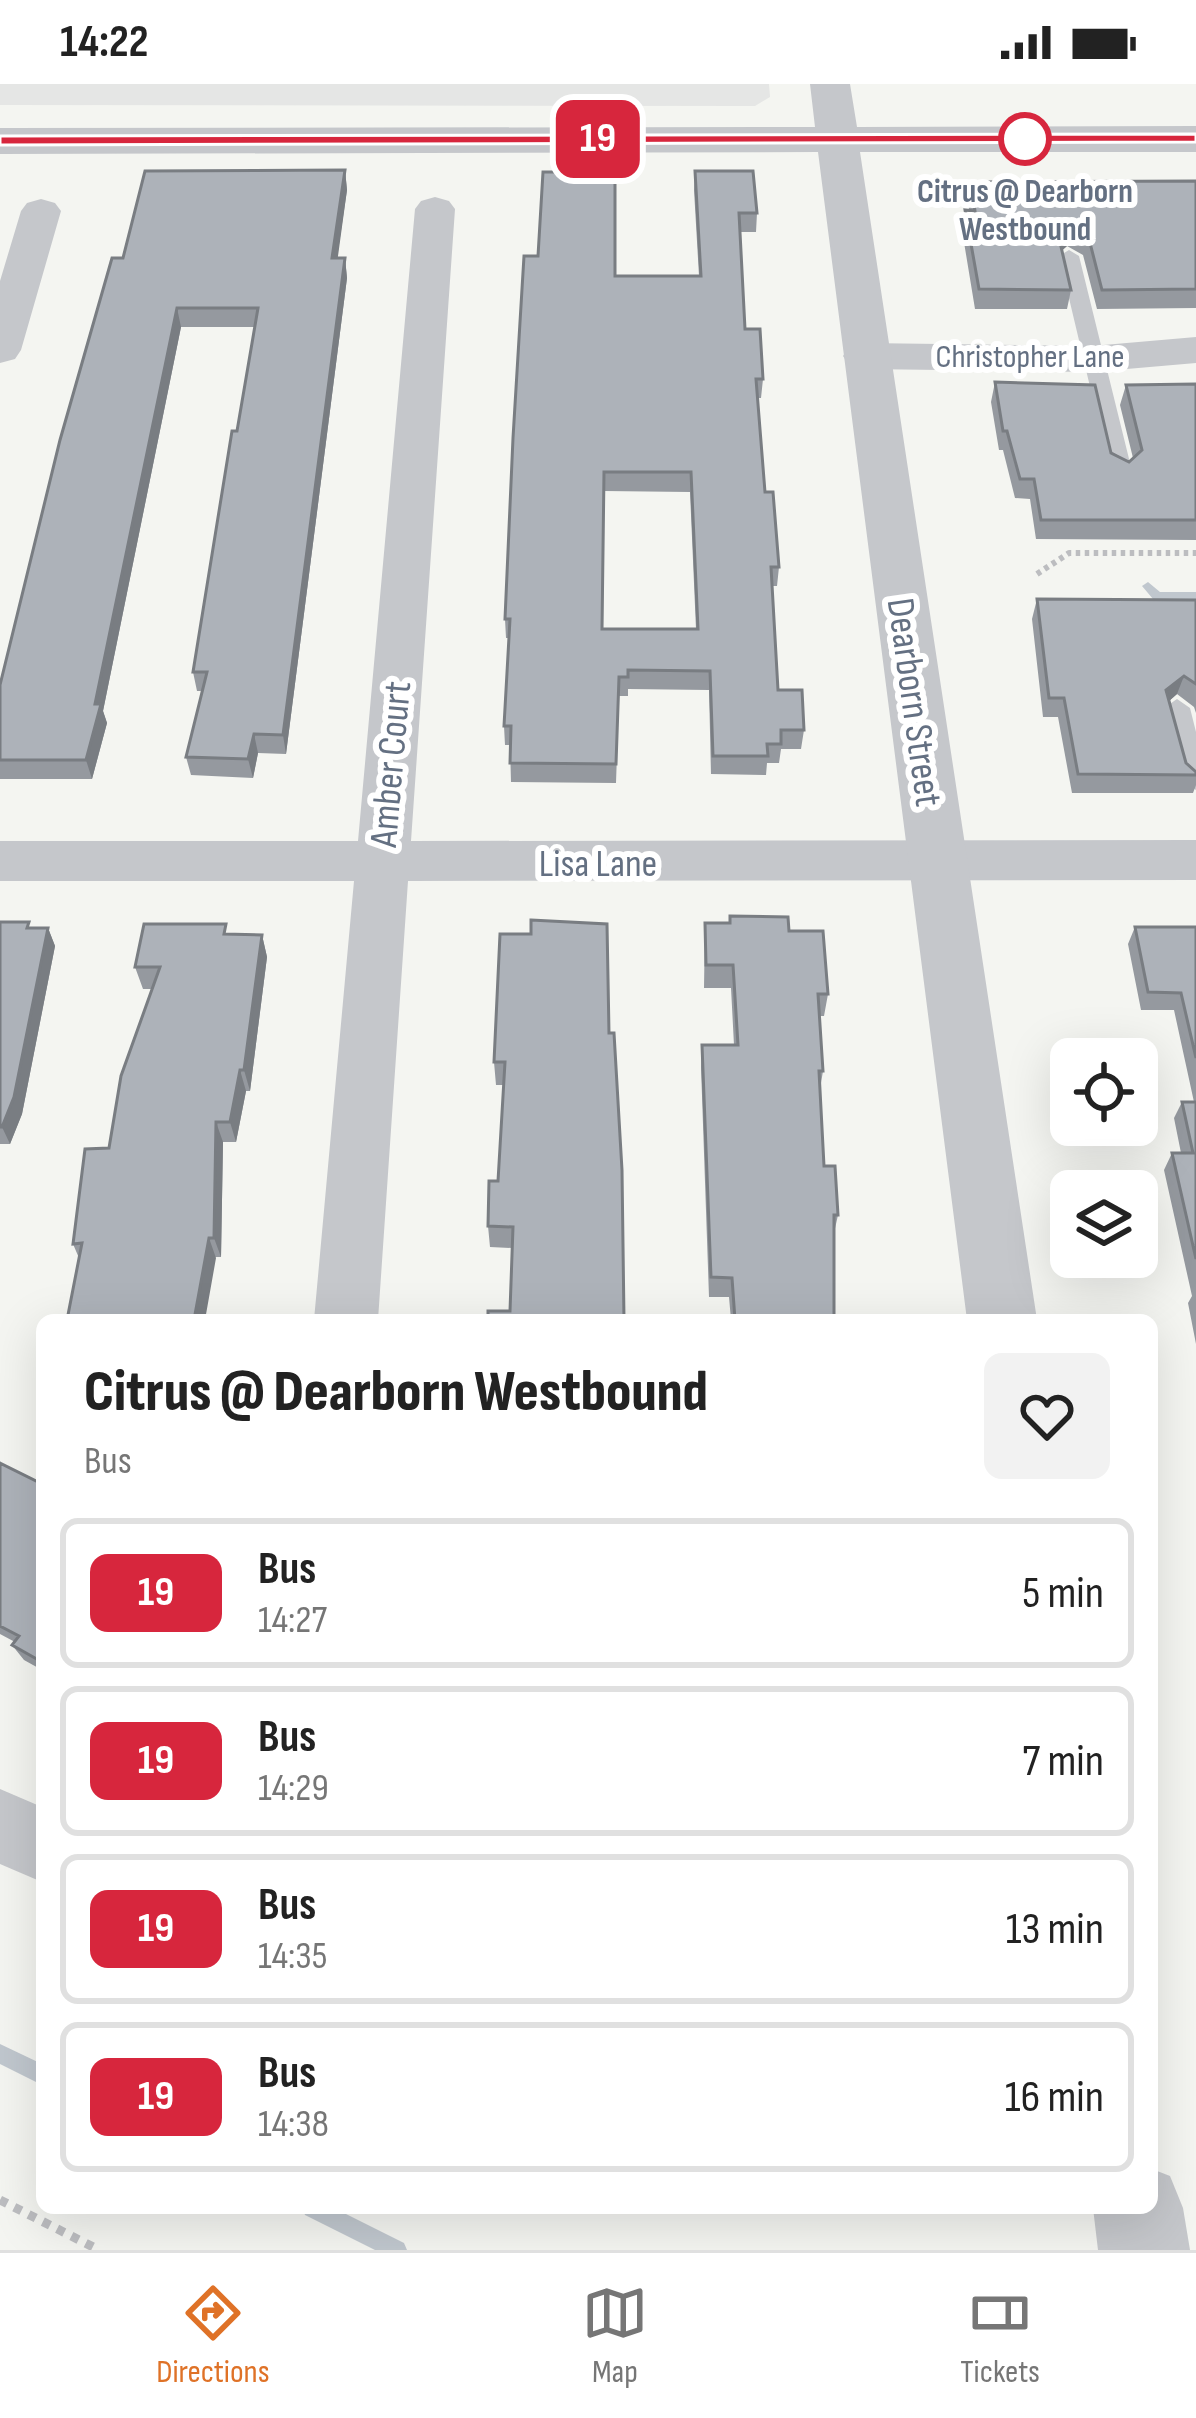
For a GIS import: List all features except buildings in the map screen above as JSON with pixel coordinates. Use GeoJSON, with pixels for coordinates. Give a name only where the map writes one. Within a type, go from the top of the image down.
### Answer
{"type":"FeatureCollection","features":[{"type":"Feature","properties":{"kind":"street","name":"Dearborn Street"},"geometry":{"type":"LineString","coordinates":[[830,84],[864,356],[1001,1314]]}},
{"type":"Feature","properties":{"kind":"street"},"geometry":{"type":"LineString","coordinates":[[0,141],[1196,139]]}},
{"type":"Feature","properties":{"kind":"street","name":"Amber Court"},"geometry":{"type":"LineString","coordinates":[[346,1314],[435,209]]}},
{"type":"Feature","properties":{"kind":"street"},"geometry":{"type":"LineString","coordinates":[[0,350],[41,211]]}},
{"type":"Feature","properties":{"kind":"street","name":"Christopher Lane"},"geometry":{"type":"LineString","coordinates":[[864,356],[1092,359],[1196,350]]}},
{"type":"Feature","properties":{"kind":"street","name":"Lisa Lane"},"geometry":{"type":"LineString","coordinates":[[0,861],[1196,860]]}},
{"type":"Feature","properties":{"kind":"street"},"geometry":{"type":"LineString","coordinates":[[0,1826],[36,1842]]}},
{"type":"Feature","properties":{"kind":"street"},"geometry":{"type":"LineString","coordinates":[[1139,2214],[1144,2250]]}},
{"type":"Feature","properties":{"kind":"lane"},"geometry":{"type":"LineString","coordinates":[[1069,256],[1121,470]]}},
{"type":"Feature","properties":{"kind":"lane"},"geometry":{"type":"LineString","coordinates":[[1177,708],[1196,781]]}},
{"type":"Feature","properties":{"kind":"path"},"geometry":{"type":"LineString","coordinates":[[1121,470],[1142,553]]}},
{"type":"Feature","properties":{"kind":"path"},"geometry":{"type":"LineString","coordinates":[[1037,574],[1069,553],[1196,553]]}},
{"type":"Feature","properties":{"kind":"path"},"geometry":{"type":"LineString","coordinates":[[0,2200],[99,2250]]}},
{"type":"Feature","properties":{"kind":"shaded area"},"geometry":{"type":"Polygon","coordinates":[[[0,84],[769,84],[770,97],[755,106],[0,105],[0,84]]]}},
{"type":"Feature","properties":{"kind":"waterway"},"geometry":{"type":"LineString","coordinates":[[1148,586],[1157,596],[1196,596]]}},
{"type":"Feature","properties":{"kind":"waterway"},"geometry":{"type":"LineString","coordinates":[[0,2054],[36,2072]]}},
{"type":"Feature","properties":{"kind":"waterway"},"geometry":{"type":"LineString","coordinates":[[324,2214],[397,2250]]}},
{"type":"Feature","properties":{"kind":"bus line","name":"19"},"geometry":{"type":"LineString","coordinates":[[0,141],[1196,139]]}},
{"type":"Feature","properties":{"kind":"place","name":"Citrus @ Dearborn Westbound"},"geometry":{"type":"Point","coordinates":[1025,139]}}]}
